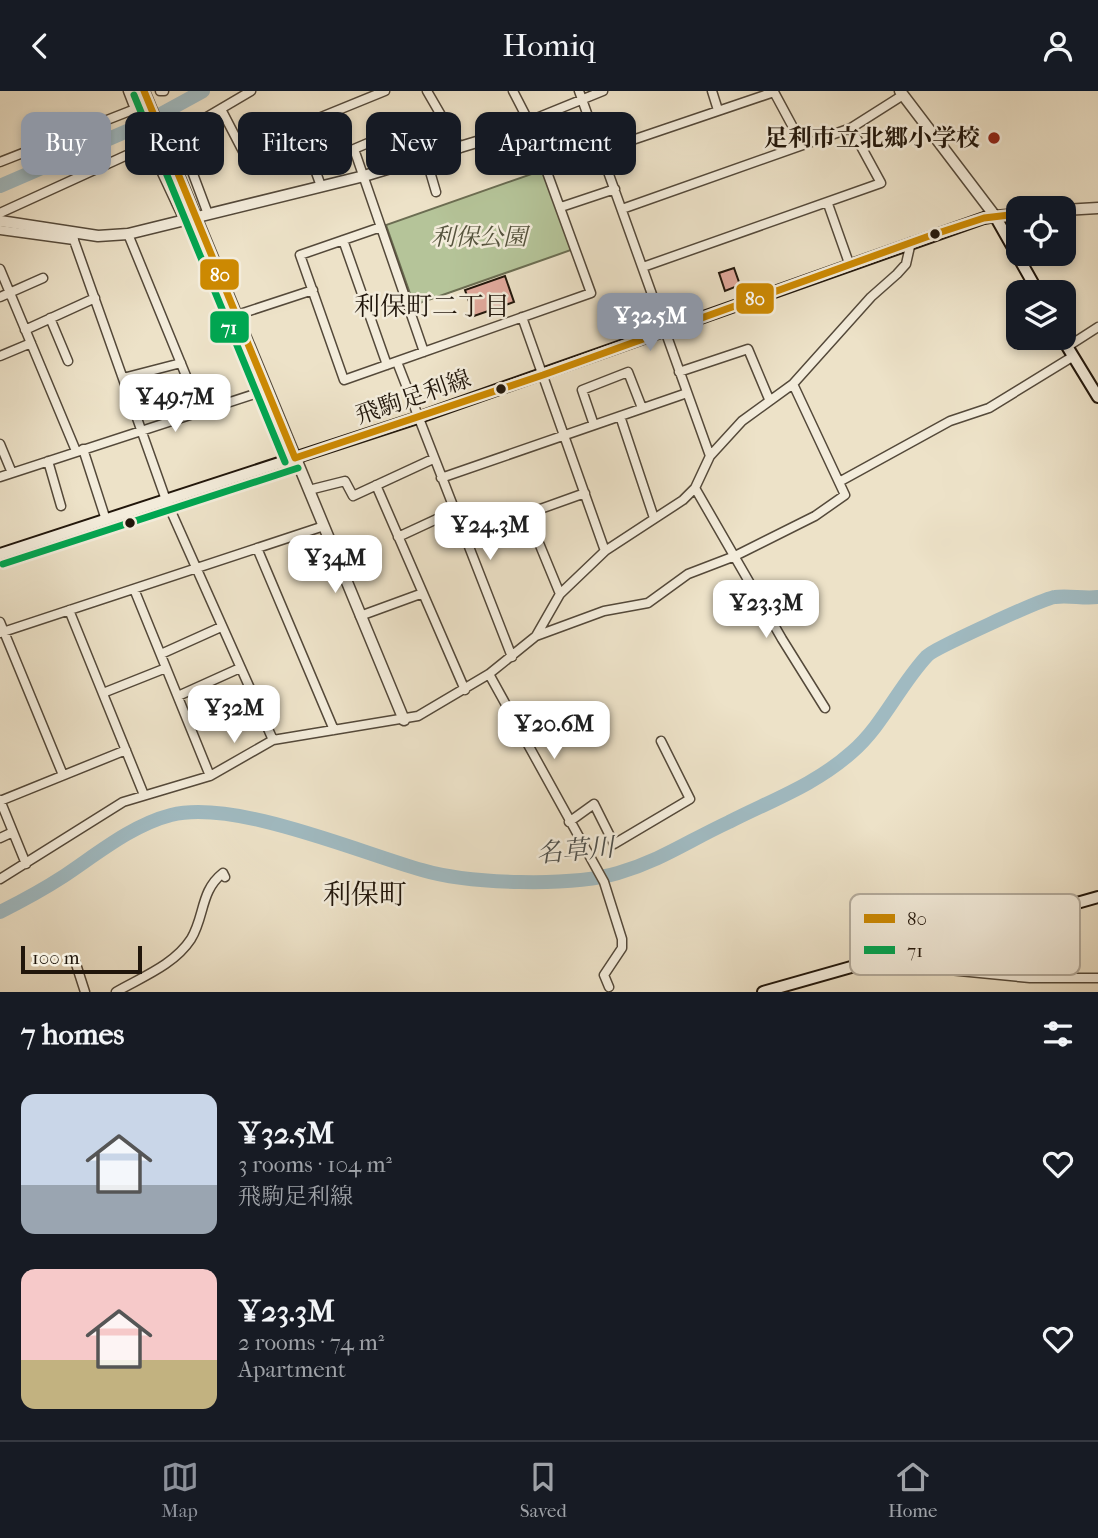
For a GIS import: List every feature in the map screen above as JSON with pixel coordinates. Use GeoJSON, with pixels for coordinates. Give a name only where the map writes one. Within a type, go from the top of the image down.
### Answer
{"type":"FeatureCollection","features":[{"type":"Feature","properties":{"kind":"main road","name":"飛駒足利線"},"geometry":{"type":"LineString","coordinates":[[0,554],[417,418],[850,266],[911,242],[995,216]]}},
{"type":"Feature","properties":{"kind":"main road"},"geometry":{"type":"LineString","coordinates":[[995,216],[1031,280]]}},
{"type":"Feature","properties":{"kind":"main road"},"geometry":{"type":"LineString","coordinates":[[1069,350],[1098,397]]}},
{"type":"Feature","properties":{"kind":"main road"},"geometry":{"type":"LineString","coordinates":[[1080,902],[1098,897]]}},
{"type":"Feature","properties":{"kind":"main road"},"geometry":{"type":"LineString","coordinates":[[763,992],[850,968]]}},
{"type":"Feature","properties":{"kind":"street"},"geometry":{"type":"LineString","coordinates":[[0,162],[135,109],[128,91]]}},
{"type":"Feature","properties":{"kind":"street"},"geometry":{"type":"LineString","coordinates":[[144,91],[404,720]]}},
{"type":"Feature","properties":{"kind":"street"},"geometry":{"type":"LineString","coordinates":[[208,214],[178,134],[251,91]]}},
{"type":"Feature","properties":{"kind":"street"},"geometry":{"type":"LineString","coordinates":[[333,112],[385,91]]}},
{"type":"Feature","properties":{"kind":"street"},"geometry":{"type":"LineString","coordinates":[[427,91],[439,112]]}},
{"type":"Feature","properties":{"kind":"street"},"geometry":{"type":"LineString","coordinates":[[513,91],[524,112]]}},
{"type":"Feature","properties":{"kind":"street"},"geometry":{"type":"LineString","coordinates":[[545,112],[580,95],[603,91]]}},
{"type":"Feature","properties":{"kind":"street"},"geometry":{"type":"LineString","coordinates":[[712,91],[718,110]]}},
{"type":"Feature","properties":{"kind":"street"},"geometry":{"type":"LineString","coordinates":[[636,138],[774,92],[802,144]]}},
{"type":"Feature","properties":{"kind":"street"},"geometry":{"type":"LineString","coordinates":[[622,209],[851,128],[901,93],[995,216],[1006,215]]}},
{"type":"Feature","properties":{"kind":"street"},"geometry":{"type":"LineString","coordinates":[[580,95],[586,112]]}},
{"type":"Feature","properties":{"kind":"street"},"geometry":{"type":"LineString","coordinates":[[221,109],[238,142]]}},
{"type":"Feature","properties":{"kind":"street"},"geometry":{"type":"LineString","coordinates":[[643,267],[828,204],[881,183],[851,128]]}},
{"type":"Feature","properties":{"kind":"street"},"geometry":{"type":"LineString","coordinates":[[366,144],[354,149],[424,352]]}},
{"type":"Feature","properties":{"kind":"street"},"geometry":{"type":"LineString","coordinates":[[0,213],[149,145],[184,221]]}},
{"type":"Feature","properties":{"kind":"street"},"geometry":{"type":"LineString","coordinates":[[317,175],[321,186]]}},
{"type":"Feature","properties":{"kind":"street"},"geometry":{"type":"LineString","coordinates":[[0,230],[72,236],[128,234],[368,175]]}},
{"type":"Feature","properties":{"kind":"street"},"geometry":{"type":"LineString","coordinates":[[430,175],[436,192]]}},
{"type":"Feature","properties":{"kind":"street"},"geometry":{"type":"LineString","coordinates":[[381,226],[300,255],[344,380],[591,293],[549,175]]}},
{"type":"Feature","properties":{"kind":"street"},"geometry":{"type":"LineString","coordinates":[[609,175],[710,456]]}},
{"type":"Feature","properties":{"kind":"street"},"geometry":{"type":"LineString","coordinates":[[561,207],[615,189]]}},
{"type":"Feature","properties":{"kind":"street"},"geometry":{"type":"LineString","coordinates":[[828,204],[850,266]]}},
{"type":"Feature","properties":{"kind":"street"},"geometry":{"type":"LineString","coordinates":[[1076,209],[1098,208]]}},
{"type":"Feature","properties":{"kind":"street"},"geometry":{"type":"LineString","coordinates":[[0,221],[72,236]]}},
{"type":"Feature","properties":{"kind":"street"},"geometry":{"type":"LineString","coordinates":[[128,234],[200,410]]}},
{"type":"Feature","properties":{"kind":"street"},"geometry":{"type":"LineString","coordinates":[[72,236],[166,500],[194,568],[273,740]]}},
{"type":"Feature","properties":{"kind":"street"},"geometry":{"type":"LineString","coordinates":[[343,240],[387,365]]}},
{"type":"Feature","properties":{"kind":"street"},"geometry":{"type":"LineString","coordinates":[[0,879],[122,802],[210,776],[273,740],[418,716],[489,674],[536,636],[560,594],[605,551],[683,500],[695,488],[710,456],[742,421],[793,384],[871,297],[906,264],[911,242]]}},
{"type":"Feature","properties":{"kind":"street"},"geometry":{"type":"LineString","coordinates":[[0,269],[80,450],[106,520]]}},
{"type":"Feature","properties":{"kind":"street"},"geometry":{"type":"LineString","coordinates":[[0,297],[43,278]]}},
{"type":"Feature","properties":{"kind":"street"},"geometry":{"type":"LineString","coordinates":[[237,315],[313,290]]}},
{"type":"Feature","properties":{"kind":"street"},"geometry":{"type":"LineString","coordinates":[[25,330],[94,298]]}},
{"type":"Feature","properties":{"kind":"street"},"geometry":{"type":"LineString","coordinates":[[522,317],[605,551]]}},
{"type":"Feature","properties":{"kind":"street"},"geometry":{"type":"LineString","coordinates":[[50,318],[68,361]]}},
{"type":"Feature","properties":{"kind":"street"},"geometry":{"type":"LineString","coordinates":[[1076,341],[1098,327]]}},
{"type":"Feature","properties":{"kind":"street"},"geometry":{"type":"LineString","coordinates":[[0,356],[31,344]]}},
{"type":"Feature","properties":{"kind":"street"},"geometry":{"type":"LineString","coordinates":[[679,372],[748,349],[769,399]]}},
{"type":"Feature","properties":{"kind":"street"},"geometry":{"type":"LineString","coordinates":[[839,482],[950,421],[1007,398],[1063,350]]}},
{"type":"Feature","properties":{"kind":"street"},"geometry":{"type":"LineString","coordinates":[[397,362],[512,657]]}},
{"type":"Feature","properties":{"kind":"street"},"geometry":{"type":"LineString","coordinates":[[122,378],[181,363]]}},
{"type":"Feature","properties":{"kind":"street"},"geometry":{"type":"LineString","coordinates":[[594,425],[582,390],[628,372],[642,408]]}},
{"type":"Feature","properties":{"kind":"street"},"geometry":{"type":"LineString","coordinates":[[536,636],[555,632],[604,611],[648,603],[688,574],[736,557],[815,516],[845,495],[793,384]]}},
{"type":"Feature","properties":{"kind":"street"},"geometry":{"type":"LineString","coordinates":[[0,477],[267,390]]}},
{"type":"Feature","properties":{"kind":"street"},"geometry":{"type":"LineString","coordinates":[[441,478],[687,393]]}},
{"type":"Feature","properties":{"kind":"street"},"geometry":{"type":"LineString","coordinates":[[620,416],[654,518]]}},
{"type":"Feature","properties":{"kind":"street"},"geometry":{"type":"LineString","coordinates":[[0,444],[12,473]]}},
{"type":"Feature","properties":{"kind":"street"},"geometry":{"type":"LineString","coordinates":[[309,489],[345,481],[353,496],[433,459]]}},
{"type":"Feature","properties":{"kind":"street"},"geometry":{"type":"LineString","coordinates":[[48,461],[61,506]]}},
{"type":"Feature","properties":{"kind":"street"},"geometry":{"type":"LineString","coordinates":[[376,485],[465,690]]}},
{"type":"Feature","properties":{"kind":"street"},"geometry":{"type":"LineString","coordinates":[[695,488],[825,708]]}},
{"type":"Feature","properties":{"kind":"street"},"geometry":{"type":"LineString","coordinates":[[465,536],[584,493]]}},
{"type":"Feature","properties":{"kind":"street"},"geometry":{"type":"LineString","coordinates":[[398,537],[454,511]]}},
{"type":"Feature","properties":{"kind":"street"},"geometry":{"type":"LineString","coordinates":[[527,514],[560,594]]}},
{"type":"Feature","properties":{"kind":"street"},"geometry":{"type":"LineString","coordinates":[[2,632],[324,526]]}},
{"type":"Feature","properties":{"kind":"street"},"geometry":{"type":"LineString","coordinates":[[257,548],[334,730]]}},
{"type":"Feature","properties":{"kind":"street"},"geometry":{"type":"LineString","coordinates":[[134,589],[210,776]]}},
{"type":"Feature","properties":{"kind":"street"},"geometry":{"type":"LineString","coordinates":[[360,616],[423,593]]}},
{"type":"Feature","properties":{"kind":"street"},"geometry":{"type":"LineString","coordinates":[[69,610],[144,795]]}},
{"type":"Feature","properties":{"kind":"street"},"geometry":{"type":"LineString","coordinates":[[0,622],[63,775]]}},
{"type":"Feature","properties":{"kind":"street"},"geometry":{"type":"LineString","coordinates":[[161,654],[221,627]]}},
{"type":"Feature","properties":{"kind":"street"},"geometry":{"type":"LineString","coordinates":[[103,693],[166,668]]}},
{"type":"Feature","properties":{"kind":"street"},"geometry":{"type":"LineString","coordinates":[[178,696],[240,668]]}},
{"type":"Feature","properties":{"kind":"street"},"geometry":{"type":"LineString","coordinates":[[489,674],[604,882],[622,939],[622,948],[604,975],[609,987]]}},
{"type":"Feature","properties":{"kind":"street"},"geometry":{"type":"LineString","coordinates":[[569,822],[594,804],[614,843],[690,799],[661,741]]}},
{"type":"Feature","properties":{"kind":"street"},"geometry":{"type":"LineString","coordinates":[[26,864],[0,801],[126,750]]}},
{"type":"Feature","properties":{"kind":"street"},"geometry":{"type":"LineString","coordinates":[[0,838],[13,832]]}},
{"type":"Feature","properties":{"kind":"street"},"geometry":{"type":"LineString","coordinates":[[116,992],[178,955],[197,928],[206,891],[223,873],[225,877]]}},
{"type":"Feature","properties":{"kind":"street"},"geometry":{"type":"LineString","coordinates":[[75,961],[85,992]]}},
{"type":"Feature","properties":{"kind":"street"},"geometry":{"type":"LineString","coordinates":[[1000,975],[1098,978]]}},
{"type":"Feature","properties":{"kind":"green space","name":"利保公園"},"geometry":{"type":"Polygon","coordinates":[[[529,175],[545,175],[571,250],[414,305],[386,225],[529,175]]]}},
{"type":"Feature","properties":{"kind":"building"},"geometry":{"type":"Polygon","coordinates":[[[734,268],[740,285],[725,291],[719,273],[734,268]]]}},
{"type":"Feature","properties":{"kind":"building"},"geometry":{"type":"Polygon","coordinates":[[[505,276],[514,302],[474,316],[465,290],[505,276]]]}},
{"type":"Feature","properties":{"kind":"waterway"},"geometry":{"type":"LineString","coordinates":[[0,186],[141,125],[203,91]]}},
{"type":"Feature","properties":{"kind":"waterway","name":"名草川"},"geometry":{"type":"LineString","coordinates":[[0,912],[49,886],[142,826],[171,815],[198,812],[228,814],[262,821],[442,875],[492,881],[548,882],[618,873],[662,856],[793,791],[838,764],[873,730],[917,668],[934,651],[989,624],[1055,597],[1098,597]]}},
{"type":"Feature","properties":{"kind":"transit line","name":"80"},"geometry":{"type":"LineString","coordinates":[[144,91],[295,458]]}},
{"type":"Feature","properties":{"kind":"transit line","name":"71"},"geometry":{"type":"LineString","coordinates":[[134,95],[285,462]]}},
{"type":"Feature","properties":{"kind":"transit line","name":"80"},"geometry":{"type":"LineString","coordinates":[[295,458],[543,375],[932,235],[984,218],[1006,215]]}},
{"type":"Feature","properties":{"kind":"transit line","name":"71"},"geometry":{"type":"LineString","coordinates":[[3,564],[298,468]]}},
{"type":"Feature","properties":{"kind":"place","name":"足利市立北郷小学校"},"geometry":{"type":"Point","coordinates":[994,138]}},
{"type":"Feature","properties":{"kind":"district","name":"利保町二丁目"},"geometry":{"type":"Point","coordinates":[432,306]}},
{"type":"Feature","properties":{"kind":"district","name":"利保町"},"geometry":{"type":"Point","coordinates":[365,894]}}]}
